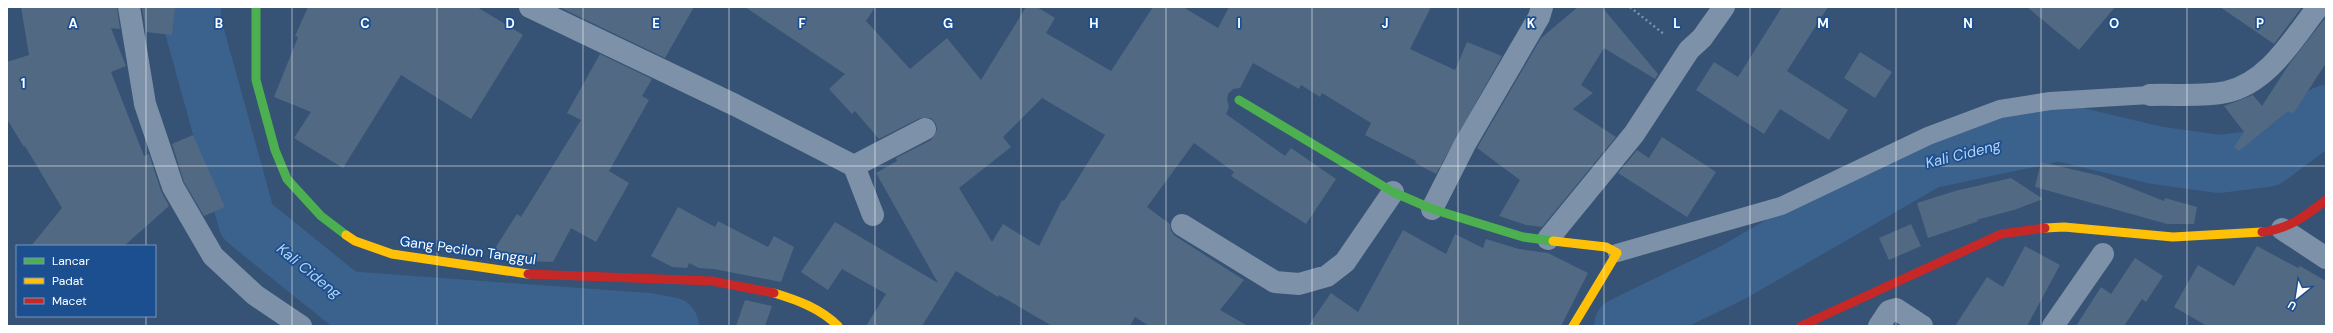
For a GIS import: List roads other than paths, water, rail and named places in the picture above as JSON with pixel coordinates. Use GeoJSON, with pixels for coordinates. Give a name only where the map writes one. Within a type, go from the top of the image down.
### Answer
{"type":"FeatureCollection","features":[{"type":"Feature","properties":{"kind":"street"},"geometry":{"type":"LineString","coordinates":[[129,7],[145,104],[173,187],[213,256],[254,294],[301,326]]}},
{"type":"Feature","properties":{"kind":"street","name":"Gang Pecilon Tanggul"},"geometry":{"type":"LineString","coordinates":[[256,7],[256,80],[275,150],[287,179],[321,216],[355,241],[392,254],[530,274],[712,281],[774,293],[804,303],[832,319],[838,326]]}},
{"type":"Feature","properties":{"kind":"street"},"geometry":{"type":"LineString","coordinates":[[530,7],[735,105],[854,166],[872,215]]}},
{"type":"Feature","properties":{"kind":"street"},"geometry":{"type":"LineString","coordinates":[[1432,209],[1451,170],[1539,17],[1542,7]]}},
{"type":"Feature","properties":{"kind":"street"},"geometry":{"type":"LineString","coordinates":[[1548,239],[1634,134],[1689,50],[1702,38],[1724,7]]}},
{"type":"Feature","properties":{"kind":"street"},"geometry":{"type":"LineString","coordinates":[[2150,95],[2226,92],[2251,83],[2275,62],[2318,7]]}},
{"type":"Feature","properties":{"kind":"street"},"geometry":{"type":"LineString","coordinates":[[1239,100],[1393,192],[1432,209],[1523,237],[1606,247],[1617,252],[1612,264],[1573,326]]}},
{"type":"Feature","properties":{"kind":"street"},"geometry":{"type":"LineString","coordinates":[[854,166],[925,129]]}},
{"type":"Feature","properties":{"kind":"street"},"geometry":{"type":"LineString","coordinates":[[1182,225],[1275,282],[1299,284],[1327,276],[1345,262],[1393,192]]}},
{"type":"Feature","properties":{"kind":"street"},"geometry":{"type":"LineString","coordinates":[[1801,326],[2001,234],[2028,229],[2064,227],[2173,237],[2208,237],[2253,234],[2282,229],[2298,221],[2326,200]]}},
{"type":"Feature","properties":{"kind":"street"},"geometry":{"type":"LineString","coordinates":[[2282,229],[2326,258]]}},
{"type":"Feature","properties":{"kind":"street"},"geometry":{"type":"LineString","coordinates":[[2053,326],[2103,254]]}},
{"type":"Feature","properties":{"kind":"street"},"geometry":{"type":"LineString","coordinates":[[1879,326],[1889,312],[1896,309],[1922,326]]}},
{"type":"Feature","properties":{"kind":"lane"},"geometry":{"type":"LineString","coordinates":[[1617,252],[1781,206],[1928,136],[2000,109],[2050,101],[2150,95]]}},
{"type":"Feature","properties":{"kind":"waterway","name":"Kali Cideng"},"geometry":{"type":"LineString","coordinates":[[192,7],[192,22],[247,221],[345,300],[648,322],[670,326]]}},
{"type":"Feature","properties":{"kind":"waterway","name":"Kali Cideng"},"geometry":{"type":"LineString","coordinates":[[1623,326],[1732,273],[1928,160],[2059,132],[2155,155],[2219,164],[2267,158],[2326,114]]}}]}
